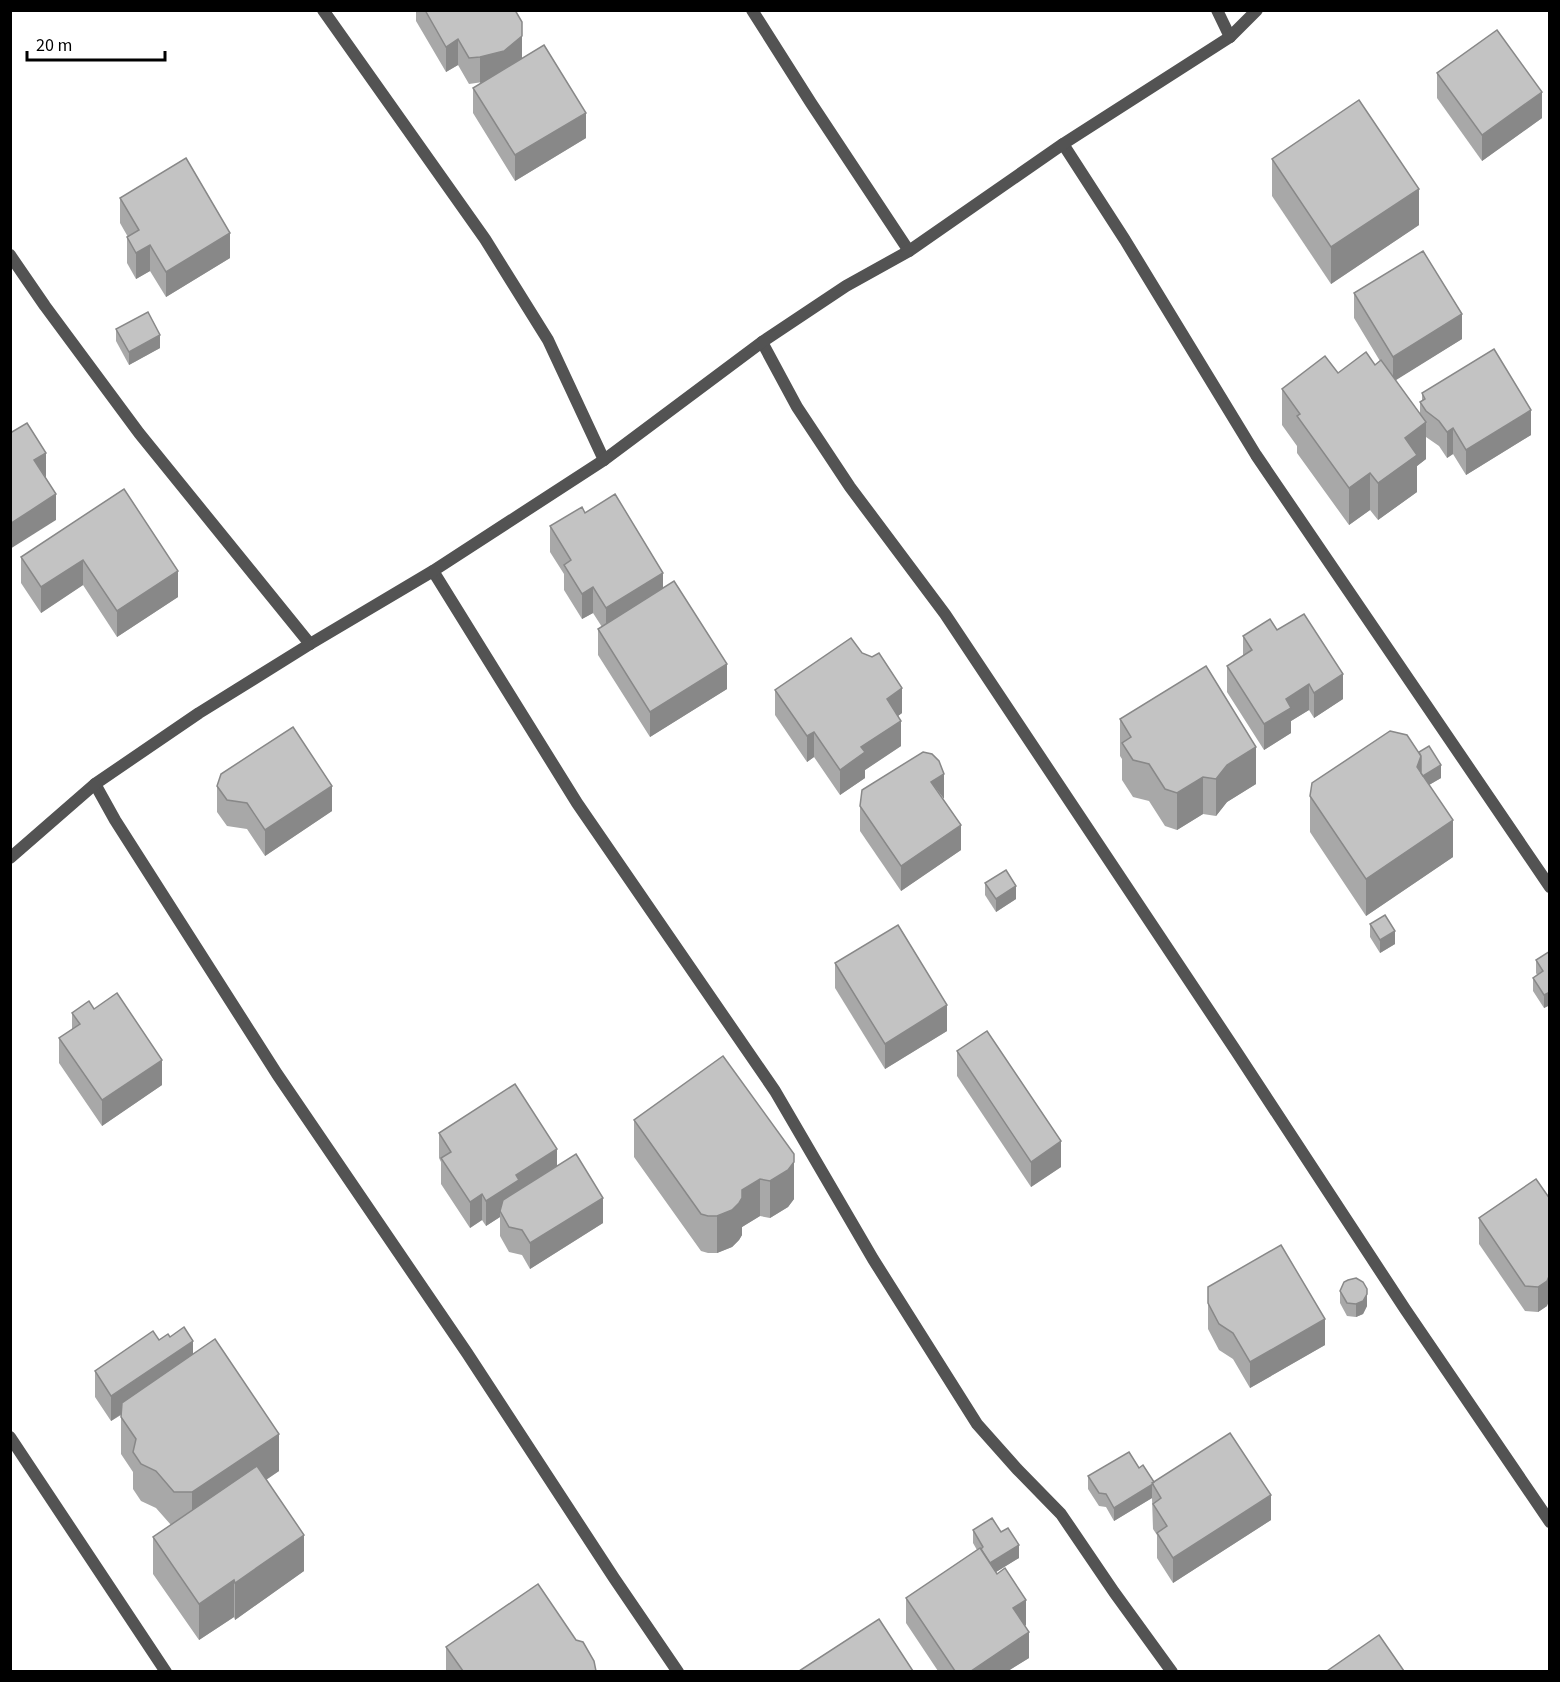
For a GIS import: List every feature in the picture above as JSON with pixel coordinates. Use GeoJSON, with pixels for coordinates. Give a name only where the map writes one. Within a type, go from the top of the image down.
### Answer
{"type":"FeatureCollection","features":[{"type":"Feature","properties":{"kind":"street"},"geometry":{"type":"LineString","coordinates":[[323,10],[485,239],[548,340],[604,460]]}},
{"type":"Feature","properties":{"kind":"street"},"geometry":{"type":"LineString","coordinates":[[752,10],[810,103],[909,250]]}},
{"type":"Feature","properties":{"kind":"street"},"geometry":{"type":"LineString","coordinates":[[1217,10],[1230,37]]}},
{"type":"Feature","properties":{"kind":"street"},"geometry":{"type":"LineString","coordinates":[[10,858],[95,784],[199,713],[433,571],[604,460],[762,342],[846,286],[909,250],[1063,144],[1230,37],[1257,10]]}},
{"type":"Feature","properties":{"kind":"street"},"geometry":{"type":"LineString","coordinates":[[1063,144],[1125,240],[1256,455],[1550,887]]}},
{"type":"Feature","properties":{"kind":"street"},"geometry":{"type":"LineString","coordinates":[[10,255],[139,433],[310,644]]}},
{"type":"Feature","properties":{"kind":"street"},"geometry":{"type":"LineString","coordinates":[[762,342],[797,407],[850,487],[945,614],[1405,1309],[1550,1522]]}},
{"type":"Feature","properties":{"kind":"street"},"geometry":{"type":"LineString","coordinates":[[433,571],[577,803],[775,1091],[873,1259],[977,1424],[1061,1514],[1172,1671]]}},
{"type":"Feature","properties":{"kind":"street"},"geometry":{"type":"LineString","coordinates":[[95,784],[121,830],[277,1074],[467,1353],[614,1578],[678,1671]]}},
{"type":"Feature","properties":{"kind":"street"},"geometry":{"type":"LineString","coordinates":[[10,1437],[166,1671]]}},
{"type":"Feature","properties":{"kind":"building"},"geometry":{"type":"Polygon","coordinates":[[[425,10],[515,10],[522,22],[522,36],[504,51],[469,58],[458,39],[446,47],[425,10]]]}},
{"type":"Feature","properties":{"kind":"building"},"geometry":{"type":"Polygon","coordinates":[[[1497,30],[1542,92],[1482,135],[1437,73],[1497,30]]]}},
{"type":"Feature","properties":{"kind":"building"},"geometry":{"type":"Polygon","coordinates":[[[544,45],[586,113],[515,155],[473,88],[544,45]]]}},
{"type":"Feature","properties":{"kind":"building"},"geometry":{"type":"Polygon","coordinates":[[[1359,100],[1419,189],[1331,247],[1272,159],[1359,100]]]}},
{"type":"Feature","properties":{"kind":"building"},"geometry":{"type":"Polygon","coordinates":[[[186,158],[230,233],[166,272],[150,245],[136,253],[127,237],[139,230],[120,198],[186,158]]]}},
{"type":"Feature","properties":{"kind":"building"},"geometry":{"type":"Polygon","coordinates":[[[1423,251],[1462,314],[1393,357],[1354,293],[1423,251]]]}},
{"type":"Feature","properties":{"kind":"building"},"geometry":{"type":"Polygon","coordinates":[[[148,312],[160,335],[129,352],[116,329],[148,312]]]}},
{"type":"Feature","properties":{"kind":"building"},"geometry":{"type":"Polygon","coordinates":[[[1494,349],[1531,410],[1466,450],[1453,428],[1447,432],[1439,421],[1426,411],[1420,402],[1425,399],[1422,393],[1494,349]]]}},
{"type":"Feature","properties":{"kind":"building"},"geometry":{"type":"Polygon","coordinates":[[[1366,352],[1375,365],[1381,360],[1426,422],[1405,438],[1417,455],[1378,483],[1370,473],[1349,488],[1297,416],[1300,414],[1282,389],[1325,356],[1338,373],[1366,352]]]}},
{"type":"Feature","properties":{"kind":"building"},"geometry":{"type":"Polygon","coordinates":[[[27,423],[46,453],[34,460],[56,494],[10,524],[10,430],[12,432],[27,423]]]}},
{"type":"Feature","properties":{"kind":"building"},"geometry":{"type":"Polygon","coordinates":[[[124,489],[178,571],[117,611],[83,560],[41,587],[21,557],[124,489]]]}},
{"type":"Feature","properties":{"kind":"building"},"geometry":{"type":"Polygon","coordinates":[[[615,494],[663,573],[606,608],[593,587],[582,594],[564,565],[571,560],[550,526],[582,507],[585,513],[615,494]]]}},
{"type":"Feature","properties":{"kind":"building"},"geometry":{"type":"Polygon","coordinates":[[[674,581],[727,664],[650,712],[598,629],[674,581]]]}},
{"type":"Feature","properties":{"kind":"building"},"geometry":{"type":"Polygon","coordinates":[[[1304,614],[1343,674],[1314,693],[1309,684],[1286,699],[1291,708],[1264,724],[1227,666],[1252,650],[1243,636],[1270,619],[1277,630],[1304,614]]]}},
{"type":"Feature","properties":{"kind":"building"},"geometry":{"type":"Polygon","coordinates":[[[851,638],[862,653],[872,657],[879,653],[902,688],[887,699],[901,721],[861,747],[865,752],[840,770],[814,732],[807,736],[775,690],[851,638]]]}},
{"type":"Feature","properties":{"kind":"building"},"geometry":{"type":"Polygon","coordinates":[[[1206,666],[1256,747],[1227,765],[1216,779],[1203,777],[1177,793],[1165,789],[1149,764],[1133,760],[1122,743],[1131,737],[1120,719],[1206,666]]]}},
{"type":"Feature","properties":{"kind":"building"},"geometry":{"type":"Polygon","coordinates":[[[293,727],[332,786],[265,830],[247,803],[227,800],[217,786],[221,774],[293,727]]]}},
{"type":"Feature","properties":{"kind":"building"},"geometry":{"type":"Polygon","coordinates":[[[1390,731],[1407,735],[1421,756],[1417,767],[1453,820],[1366,879],[1310,796],[1312,783],[1390,731]]]}},
{"type":"Feature","properties":{"kind":"building"},"geometry":{"type":"Polygon","coordinates":[[[1429,746],[1441,765],[1423,776],[1419,752],[1429,746]]]}},
{"type":"Feature","properties":{"kind":"building"},"geometry":{"type":"Polygon","coordinates":[[[923,752],[932,754],[939,761],[944,774],[931,782],[961,825],[901,866],[860,806],[862,790],[923,752]]]}},
{"type":"Feature","properties":{"kind":"building"},"geometry":{"type":"Polygon","coordinates":[[[1006,870],[1016,886],[996,899],[985,883],[1006,870]]]}},
{"type":"Feature","properties":{"kind":"building"},"geometry":{"type":"Polygon","coordinates":[[[1385,915],[1395,931],[1380,940],[1370,924],[1385,915]]]}},
{"type":"Feature","properties":{"kind":"building"},"geometry":{"type":"Polygon","coordinates":[[[898,925],[947,1005],[885,1044],[835,963],[898,925]]]}},
{"type":"Feature","properties":{"kind":"building"},"geometry":{"type":"Polygon","coordinates":[[[1550,951],[1550,992],[1544,995],[1533,978],[1543,971],[1536,960],[1550,951]]]}},
{"type":"Feature","properties":{"kind":"building"},"geometry":{"type":"Polygon","coordinates":[[[117,993],[162,1060],[102,1100],[59,1038],[80,1024],[72,1013],[89,1001],[94,1009],[117,993]]]}},
{"type":"Feature","properties":{"kind":"building"},"geometry":{"type":"Polygon","coordinates":[[[987,1031],[1061,1141],[1031,1162],[957,1051],[987,1031]]]}},
{"type":"Feature","properties":{"kind":"building"},"geometry":{"type":"Polygon","coordinates":[[[723,1056],[794,1154],[794,1162],[788,1170],[770,1181],[760,1179],[742,1190],[742,1198],[732,1210],[717,1216],[708,1216],[701,1214],[634,1120],[723,1056]]]}},
{"type":"Feature","properties":{"kind":"building"},"geometry":{"type":"Polygon","coordinates":[[[515,1084],[557,1149],[516,1175],[519,1180],[486,1201],[482,1194],[470,1202],[441,1158],[451,1152],[439,1133],[515,1084]]]}},
{"type":"Feature","properties":{"kind":"building"},"geometry":{"type":"Polygon","coordinates":[[[576,1154],[603,1198],[530,1243],[522,1230],[509,1227],[500,1211],[503,1200],[576,1154]]]}},
{"type":"Feature","properties":{"kind":"building"},"geometry":{"type":"Polygon","coordinates":[[[1536,1179],[1550,1199],[1550,1274],[1547,1281],[1538,1287],[1525,1286],[1479,1218],[1536,1179]]]}},
{"type":"Feature","properties":{"kind":"building"},"geometry":{"type":"Polygon","coordinates":[[[1281,1245],[1325,1319],[1250,1362],[1233,1333],[1219,1324],[1208,1303],[1208,1287],[1281,1245]]]}},
{"type":"Feature","properties":{"kind":"building"},"geometry":{"type":"Polygon","coordinates":[[[1356,1278],[1363,1282],[1367,1294],[1363,1301],[1356,1304],[1347,1303],[1340,1291],[1344,1282],[1356,1278]]]}},
{"type":"Feature","properties":{"kind":"building"},"geometry":{"type":"Polygon","coordinates":[[[184,1327],[193,1341],[111,1396],[95,1371],[153,1331],[159,1340],[168,1334],[170,1337],[184,1327]]]}},
{"type":"Feature","properties":{"kind":"building"},"geometry":{"type":"Polygon","coordinates":[[[215,1339],[279,1434],[192,1492],[174,1492],[156,1471],[141,1464],[133,1452],[136,1439],[121,1417],[122,1403],[215,1339]]]}},
{"type":"Feature","properties":{"kind":"building"},"geometry":{"type":"Polygon","coordinates":[[[1230,1433],[1271,1495],[1173,1558],[1157,1533],[1167,1526],[1153,1504],[1161,1498],[1152,1483],[1230,1433]]]}},
{"type":"Feature","properties":{"kind":"building"},"geometry":{"type":"Polygon","coordinates":[[[1129,1452],[1139,1468],[1143,1465],[1154,1482],[1114,1508],[1106,1494],[1099,1493],[1088,1476],[1129,1452]]]}},
{"type":"Feature","properties":{"kind":"building"},"geometry":{"type":"Polygon","coordinates":[[[257,1466],[304,1535],[235,1583],[234,1580],[199,1604],[153,1537],[257,1466]]]}},
{"type":"Feature","properties":{"kind":"building"},"geometry":{"type":"Polygon","coordinates":[[[992,1518],[1001,1532],[1008,1528],[1019,1545],[990,1563],[973,1530],[992,1518]]]}},
{"type":"Feature","properties":{"kind":"building"},"geometry":{"type":"Polygon","coordinates":[[[980,1548],[997,1574],[1005,1568],[1026,1600],[1013,1608],[1029,1632],[971,1671],[955,1671],[906,1598],[980,1548]]]}},
{"type":"Feature","properties":{"kind":"building"},"geometry":{"type":"Polygon","coordinates":[[[538,1584],[576,1640],[583,1642],[594,1661],[596,1671],[463,1671],[446,1647],[538,1584]]]}},
{"type":"Feature","properties":{"kind":"building"},"geometry":{"type":"Polygon","coordinates":[[[879,1619],[913,1671],[799,1671],[879,1619]]]}},
{"type":"Feature","properties":{"kind":"building"},"geometry":{"type":"Polygon","coordinates":[[[1379,1635],[1404,1671],[1327,1671],[1379,1635]]]}}]}
